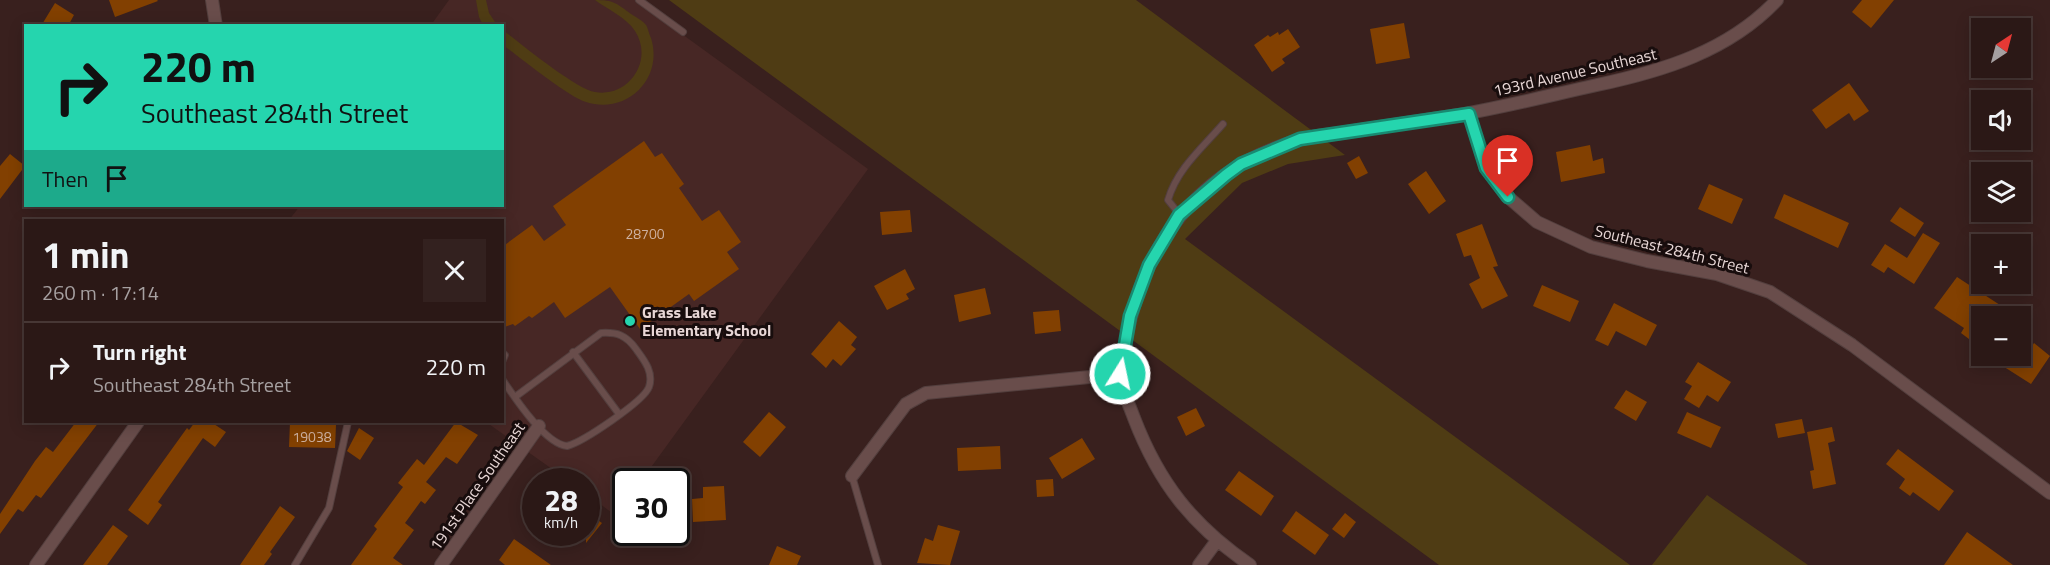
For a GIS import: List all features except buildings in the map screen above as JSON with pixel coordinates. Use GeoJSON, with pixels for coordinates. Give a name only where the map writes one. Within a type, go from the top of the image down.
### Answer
{"type":"FeatureCollection","features":[{"type":"Feature","properties":{"kind":"street"},"geometry":{"type":"LineString","coordinates":[[212,0],[216,24]]}},
{"type":"Feature","properties":{"kind":"street","name":"193rd Avenue Southeast"},"geometry":{"type":"LineString","coordinates":[[1250,565],[1216,542],[1187,512],[1167,486],[1137,426],[1120,374],[1130,316],[1138,291],[1149,265],[1179,215],[1198,196],[1241,164],[1300,139],[1469,114],[1646,74],[1700,56],[1759,16],[1776,0]]}},
{"type":"Feature","properties":{"kind":"street","name":"Southeast 284th Street"},"geometry":{"type":"LineString","coordinates":[[1469,114],[1486,168],[1508,197],[1536,222],[1592,247],[1647,261],[1717,274],[1770,292],[1852,345],[2050,493]]}},
{"type":"Feature","properties":{"kind":"street"},"geometry":{"type":"LineString","coordinates":[[852,476],[906,404],[926,393],[1120,374]]}},
{"type":"Feature","properties":{"kind":"street"},"geometry":{"type":"LineString","coordinates":[[36,565],[137,423]]}},
{"type":"Feature","properties":{"kind":"street","name":"191st Place Southeast"},"geometry":{"type":"LineString","coordinates":[[441,565],[539,426]]}},
{"type":"Feature","properties":{"kind":"street"},"geometry":{"type":"LineString","coordinates":[[1198,565],[1216,542]]}},
{"type":"Feature","properties":{"kind":"lane"},"geometry":{"type":"LineString","coordinates":[[639,0],[683,32]]}},
{"type":"Feature","properties":{"kind":"lane"},"geometry":{"type":"LineString","coordinates":[[1179,215],[1168,200],[1170,192],[1183,168],[1223,124]]}},
{"type":"Feature","properties":{"kind":"lane"},"geometry":{"type":"LineString","coordinates":[[504,382],[515,397],[553,442],[567,446],[589,436],[644,394],[650,378],[645,361],[630,340],[623,334],[601,333],[515,397]]}},
{"type":"Feature","properties":{"kind":"lane"},"geometry":{"type":"LineString","coordinates":[[573,352],[619,414]]}},
{"type":"Feature","properties":{"kind":"lane"},"geometry":{"type":"LineString","coordinates":[[295,565],[329,508],[348,423]]}},
{"type":"Feature","properties":{"kind":"lane"},"geometry":{"type":"LineString","coordinates":[[852,476],[878,565]]}},
{"type":"Feature","properties":{"kind":"shaded area","name":"Grass Lake Elementary School"},"geometry":{"type":"Polygon","coordinates":[[[449,0],[635,0],[868,169],[650,468],[612,468],[612,513],[600,504],[600,468],[551,468],[487,423],[504,423],[504,219],[290,219],[299,207],[504,207],[504,24],[432,24],[449,0]]]}},
{"type":"Feature","properties":{"kind":"shaded area"},"geometry":{"type":"Polygon","coordinates":[[[476,0],[486,0],[489,13],[496,24],[482,24],[476,0]]]}},
{"type":"Feature","properties":{"kind":"shaded area"},"geometry":{"type":"Polygon","coordinates":[[[595,0],[614,3],[645,24],[654,53],[647,80],[628,98],[615,103],[601,105],[578,98],[556,85],[504,46],[504,31],[548,65],[586,89],[607,92],[618,89],[635,75],[642,54],[635,31],[595,0]]]}},
{"type":"Feature","properties":{"kind":"shaded area"},"geometry":{"type":"Polygon","coordinates":[[[669,0],[1136,0],[1345,155],[1288,164],[1242,183],[1185,239],[1630,565],[1439,565],[669,0]]]}},
{"type":"Feature","properties":{"kind":"shaded area"},"geometry":{"type":"Polygon","coordinates":[[[1707,495],[1808,565],[1652,565],[1707,495]]]}},
{"type":"Feature","properties":{"kind":"place","name":"Grass Lake Elementary School"},"geometry":{"type":"Point","coordinates":[630,321]}},
{"type":"Feature","properties":{"kind":"route"},"geometry":{"type":"LineString","coordinates":[[1120,374],[1134,304],[1149,265],[1169,229],[1198,196],[1241,164],[1300,139],[1469,114],[1486,168],[1508,197]]}}]}
